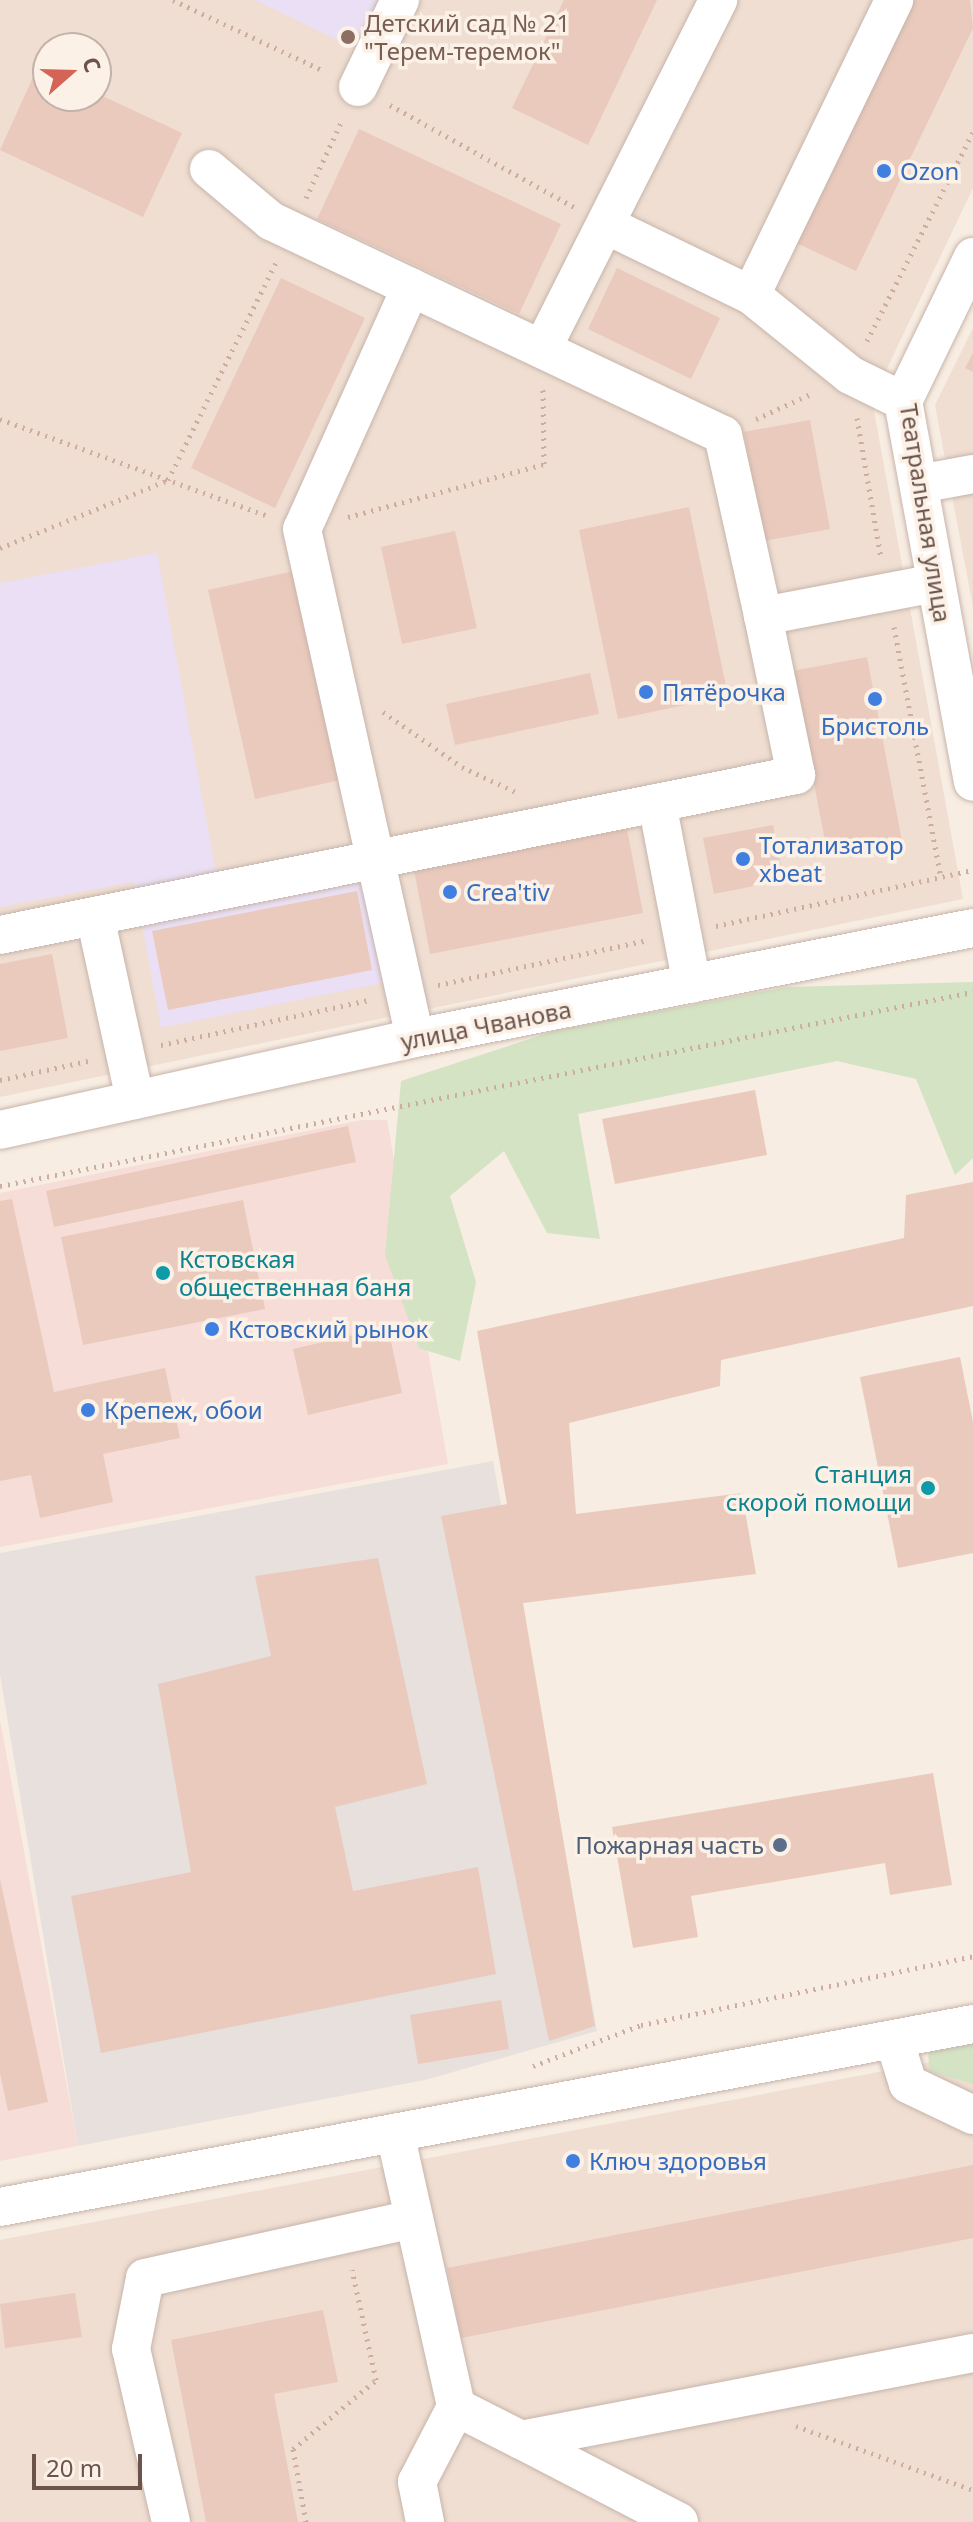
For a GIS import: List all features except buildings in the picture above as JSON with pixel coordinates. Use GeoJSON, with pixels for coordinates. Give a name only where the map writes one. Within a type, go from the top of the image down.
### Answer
{"type":"FeatureCollection","features":[{"type":"Feature","properties":{"kind":"street"},"geometry":{"type":"LineString","coordinates":[[358,87],[400,0]]}},
{"type":"Feature","properties":{"kind":"street"},"geometry":{"type":"LineString","coordinates":[[542,349],[718,0]]}},
{"type":"Feature","properties":{"kind":"street"},"geometry":{"type":"LineString","coordinates":[[751,295],[894,0]]}},
{"type":"Feature","properties":{"kind":"street"},"geometry":{"type":"LineString","coordinates":[[0,935],[796,775],[723,435],[291,231],[209,169]]}},
{"type":"Feature","properties":{"kind":"street"},"geometry":{"type":"LineString","coordinates":[[606,225],[751,295],[850,375],[903,401]]}},
{"type":"Feature","properties":{"kind":"street","name":"Театральная улица"},"geometry":{"type":"LineString","coordinates":[[973,257],[903,401],[936,583],[968,723],[973,782]]}},
{"type":"Feature","properties":{"kind":"street"},"geometry":{"type":"LineString","coordinates":[[411,287],[302,529],[375,859],[401,994],[415,1038]]}},
{"type":"Feature","properties":{"kind":"street"},"geometry":{"type":"LineString","coordinates":[[919,484],[973,474]]}},
{"type":"Feature","properties":{"kind":"street"},"geometry":{"type":"LineString","coordinates":[[763,616],[936,583]]}},
{"type":"Feature","properties":{"kind":"street"},"geometry":{"type":"LineString","coordinates":[[657,803],[692,984]]}},
{"type":"Feature","properties":{"kind":"street"},"geometry":{"type":"LineString","coordinates":[[95,916],[135,1100]]}},
{"type":"Feature","properties":{"kind":"street","name":"улица Чванова"},"geometry":{"type":"LineString","coordinates":[[0,1130],[415,1038],[973,928]]}},
{"type":"Feature","properties":{"kind":"street"},"geometry":{"type":"LineString","coordinates":[[0,2207],[973,2024]]}},
{"type":"Feature","properties":{"kind":"street"},"geometry":{"type":"LineString","coordinates":[[894,2039],[908,2084],[973,2115]]}},
{"type":"Feature","properties":{"kind":"street"},"geometry":{"type":"LineString","coordinates":[[395,2133],[456,2407],[417,2482],[425,2522]]}},
{"type":"Feature","properties":{"kind":"street"},"geometry":{"type":"LineString","coordinates":[[171,2522],[131,2349],[145,2278],[414,2219]]}},
{"type":"Feature","properties":{"kind":"street"},"geometry":{"type":"LineString","coordinates":[[521,2440],[973,2353]]}},
{"type":"Feature","properties":{"kind":"street"},"geometry":{"type":"LineString","coordinates":[[456,2407],[679,2522]]}},
{"type":"Feature","properties":{"kind":"path"},"geometry":{"type":"LineString","coordinates":[[0,548],[168,480],[358,87]]}},
{"type":"Feature","properties":{"kind":"path"},"geometry":{"type":"LineString","coordinates":[[0,419],[302,529],[544,464],[542,349]]}},
{"type":"Feature","properties":{"kind":"path"},"geometry":{"type":"LineString","coordinates":[[723,435],[850,375]]}},
{"type":"Feature","properties":{"kind":"path"},"geometry":{"type":"LineString","coordinates":[[335,681],[462,767],[575,819]]}},
{"type":"Feature","properties":{"kind":"path"},"geometry":{"type":"LineString","coordinates":[[0,1080],[973,870]]}},
{"type":"Feature","properties":{"kind":"path"},"geometry":{"type":"LineString","coordinates":[[0,1186],[973,992]]}},
{"type":"Feature","properties":{"kind":"path"},"geometry":{"type":"LineString","coordinates":[[527,2067],[641,2025],[973,1956]]}},
{"type":"Feature","properties":{"kind":"path"},"geometry":{"type":"LineString","coordinates":[[306,2522],[293,2449],[376,2380],[344,2233]]}},
{"type":"Feature","properties":{"kind":"path"},"geometry":{"type":"LineString","coordinates":[[785,2422],[973,2490]]}},
{"type":"Feature","properties":{"kind":"shaded area"},"geometry":{"type":"Polygon","coordinates":[[[0,0],[973,0],[973,188],[872,400],[963,899],[0,1097],[0,0]]]}},
{"type":"Feature","properties":{"kind":"shaded area","name":"Детский сад № 21 \"Терем-теремок\""},"geometry":{"type":"Polygon","coordinates":[[[255,0],[383,0],[358,50],[255,0]]]}},
{"type":"Feature","properties":{"kind":"shaded area"},"geometry":{"type":"Polygon","coordinates":[[[973,328],[973,607],[935,405],[973,328]]]}},
{"type":"Feature","properties":{"kind":"shaded area"},"geometry":{"type":"Polygon","coordinates":[[[157,553],[222,905],[364,877],[387,982],[161,1028],[134,882],[0,907],[0,583],[157,553]]]}},
{"type":"Feature","properties":{"kind":"shaded area","name":"Кстовский рынок"},"geometry":{"type":"Polygon","coordinates":[[[362,1120],[387,1120],[448,1464],[0,1547],[0,1193],[362,1120]]]}},
{"type":"Feature","properties":{"kind":"shaded area"},"geometry":{"type":"Polygon","coordinates":[[[493,1461],[597,2031],[425,2080],[78,2146],[0,1674],[0,1553],[493,1461]]]}},
{"type":"Feature","properties":{"kind":"shaded area"},"geometry":{"type":"Polygon","coordinates":[[[0,1720],[78,2146],[0,2161],[0,1720]]]}},
{"type":"Feature","properties":{"kind":"shaded area"},"geometry":{"type":"Polygon","coordinates":[[[973,2054],[973,2522],[0,2522],[0,2240],[973,2054]]]}},
{"type":"Feature","properties":{"kind":"green space"},"geometry":{"type":"Polygon","coordinates":[[[973,982],[973,1158],[955,1175],[916,1079],[837,1061],[578,1114],[600,1239],[547,1233],[504,1151],[450,1196],[476,1282],[460,1361],[419,1348],[385,1255],[401,1081],[554,1031],[787,987],[973,982]]]}},
{"type":"Feature","properties":{"kind":"green space"},"geometry":{"type":"Polygon","coordinates":[[[973,2037],[973,2084],[929,2071],[928,2045],[973,2037]]]}},
{"type":"Feature","properties":{"kind":"place","name":"Детский сад № 21 \"Терем-теремок\""},"geometry":{"type":"Point","coordinates":[348,37]}},
{"type":"Feature","properties":{"kind":"place","name":"Ozon"},"geometry":{"type":"Point","coordinates":[884,171]}},
{"type":"Feature","properties":{"kind":"place","name":"Пятёрочка"},"geometry":{"type":"Point","coordinates":[646,692]}},
{"type":"Feature","properties":{"kind":"place","name":"Бристоль"},"geometry":{"type":"Point","coordinates":[875,699]}},
{"type":"Feature","properties":{"kind":"place","name":"Тотализатор xbeat"},"geometry":{"type":"Point","coordinates":[743,859]}},
{"type":"Feature","properties":{"kind":"place","name":"Crea'tiv"},"geometry":{"type":"Point","coordinates":[450,892]}},
{"type":"Feature","properties":{"kind":"place","name":"Кстовская общественная баня"},"geometry":{"type":"Point","coordinates":[163,1273]}},
{"type":"Feature","properties":{"kind":"place","name":"Кстовский рынок"},"geometry":{"type":"Point","coordinates":[212,1329]}},
{"type":"Feature","properties":{"kind":"place","name":"Крепеж, обои"},"geometry":{"type":"Point","coordinates":[88,1410]}},
{"type":"Feature","properties":{"kind":"place","name":"Станция скорой помощи"},"geometry":{"type":"Point","coordinates":[928,1488]}},
{"type":"Feature","properties":{"kind":"place","name":"Пожарная часть"},"geometry":{"type":"Point","coordinates":[780,1845]}},
{"type":"Feature","properties":{"kind":"place","name":"Ключ здоровья"},"geometry":{"type":"Point","coordinates":[573,2161]}}]}
